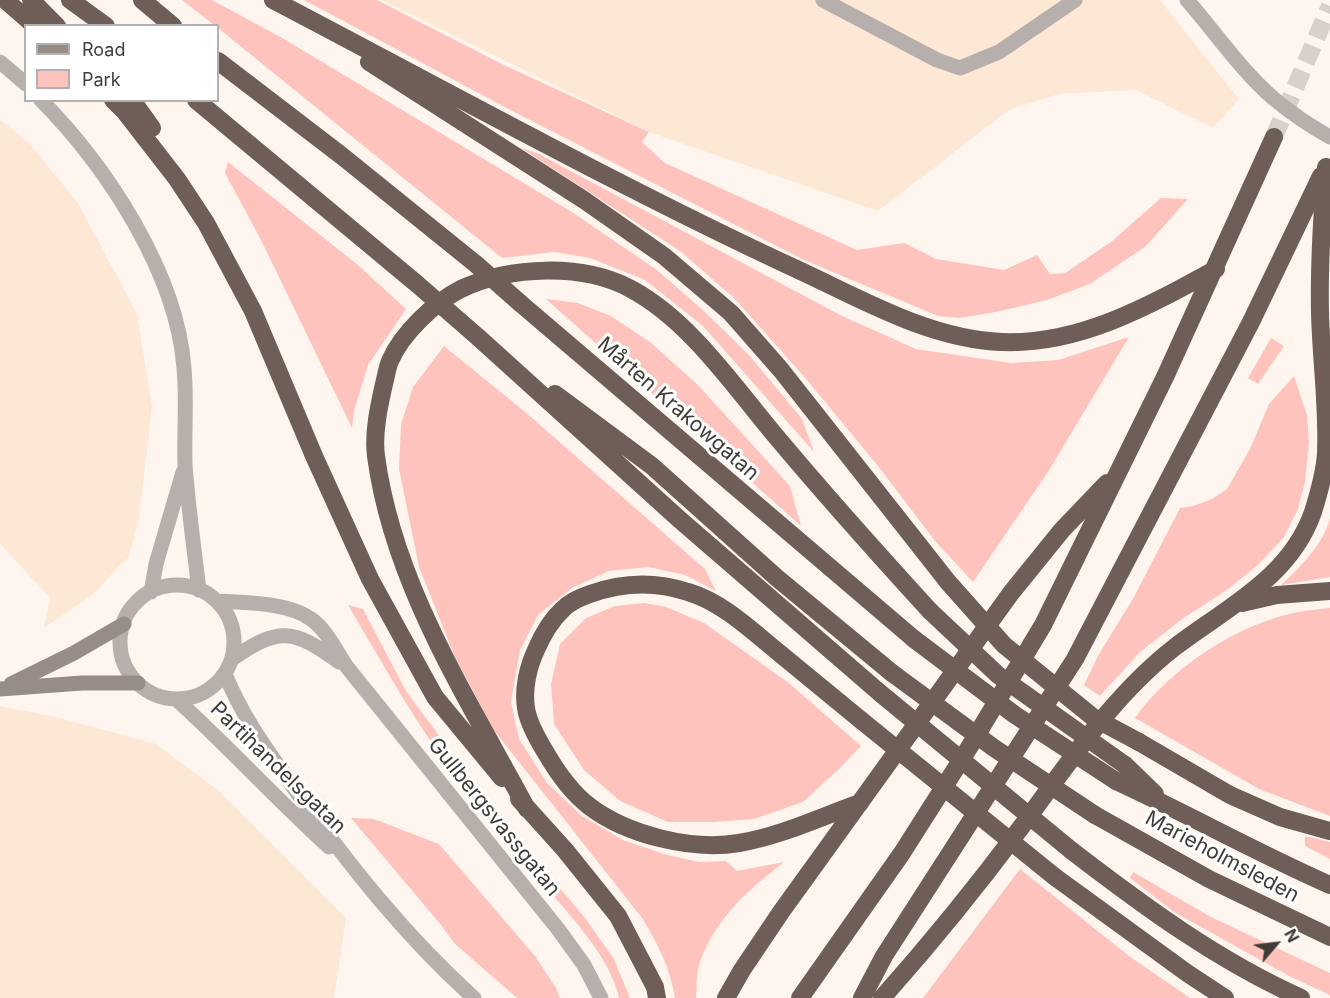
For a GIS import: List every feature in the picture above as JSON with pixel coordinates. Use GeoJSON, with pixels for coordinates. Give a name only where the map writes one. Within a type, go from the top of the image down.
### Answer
{"type":"FeatureCollection","features":[{"type":"Feature","properties":{"kind":"highway"},"geometry":{"type":"LineString","coordinates":[[5,0],[33,24]]}},
{"type":"Feature","properties":{"kind":"highway"},"geometry":{"type":"LineString","coordinates":[[31,0],[55,24]]}},
{"type":"Feature","properties":{"kind":"highway"},"geometry":{"type":"LineString","coordinates":[[70,0],[101,21]]}},
{"type":"Feature","properties":{"kind":"highway"},"geometry":{"type":"LineString","coordinates":[[77,0],[101,21]]}},
{"type":"Feature","properties":{"kind":"highway"},"geometry":{"type":"LineString","coordinates":[[142,0],[171,24]]}},
{"type":"Feature","properties":{"kind":"highway"},"geometry":{"type":"LineString","coordinates":[[273,0],[700,224],[889,312],[927,327],[969,338],[1000,342],[1055,338],[1122,317],[1215,269]]}},
{"type":"Feature","properties":{"kind":"highway"},"geometry":{"type":"LineString","coordinates":[[273,0],[584,200],[664,256],[731,313],[815,412],[948,582],[1004,645],[1094,718],[1230,795],[1280,817],[1330,831]]}},
{"type":"Feature","properties":{"kind":"highway","name":"Mårten Krakowgatan"},"geometry":{"type":"LineString","coordinates":[[219,62],[342,156],[477,265],[914,639],[1015,715],[1120,773]]}},
{"type":"Feature","properties":{"kind":"highway"},"geometry":{"type":"LineString","coordinates":[[115,102],[177,179],[206,223],[253,311],[314,456],[370,579],[435,697],[618,916],[651,977],[657,998]]}},
{"type":"Feature","properties":{"kind":"highway"},"geometry":{"type":"LineString","coordinates":[[133,102],[209,210],[252,293],[314,456]]}},
{"type":"Feature","properties":{"kind":"highway"},"geometry":{"type":"LineString","coordinates":[[198,102],[417,284],[679,519],[880,693],[1072,851],[1146,908],[1207,949],[1301,998]]}},
{"type":"Feature","properties":{"kind":"highway"},"geometry":{"type":"LineString","coordinates":[[800,998],[902,853],[1043,625],[1166,376],[1274,137]]}},
{"type":"Feature","properties":{"kind":"highway"},"geometry":{"type":"LineString","coordinates":[[862,998],[884,956],[1075,659],[1251,322],[1326,166],[1321,232],[1321,322],[1327,392],[1326,456],[1312,513],[1293,551],[1274,574],[1237,604],[1173,649],[1138,679],[1102,720],[989,869],[882,998]]}},
{"type":"Feature","properties":{"kind":"highway"},"geometry":{"type":"LineString","coordinates":[[527,809],[431,631],[392,532],[376,453],[379,404],[391,360],[412,327],[450,294],[472,284],[497,277],[557,270],[595,275],[631,289],[665,313],[701,345],[860,535],[930,611],[998,675],[1120,773]]}},
{"type":"Feature","properties":{"kind":"highway","name":"Marieholmsleden"},"geometry":{"type":"LineString","coordinates":[[479,338],[652,466],[777,578],[892,673],[994,748],[1095,815],[1209,879],[1330,938]]}},
{"type":"Feature","properties":{"kind":"highway"},"geometry":{"type":"LineString","coordinates":[[726,998],[781,912],[1011,593],[1062,530],[1118,471]]}},
{"type":"Feature","properties":{"kind":"highway"},"geometry":{"type":"LineString","coordinates":[[860,803],[773,835],[738,844],[702,844],[663,839],[625,827],[588,806],[558,775],[538,740],[526,709],[527,680],[531,660],[541,638],[563,608],[580,598],[621,585],[663,585],[690,592],[716,605],[741,621],[1055,877],[1225,998]]}},
{"type":"Feature","properties":{"kind":"highway"},"geometry":{"type":"LineString","coordinates":[[1237,604],[1276,595],[1330,591]]}},
{"type":"Feature","properties":{"kind":"highway","name":"Marieholmsleden"},"geometry":{"type":"LineString","coordinates":[[1120,773],[1165,803],[1219,833],[1330,885]]}},
{"type":"Feature","properties":{"kind":"street"},"geometry":{"type":"LineString","coordinates":[[823,0],[937,60],[960,68],[999,52],[1075,0]]}},
{"type":"Feature","properties":{"kind":"street"},"geometry":{"type":"LineString","coordinates":[[1188,0],[1245,70],[1272,97],[1302,121],[1330,137]]}},
{"type":"Feature","properties":{"kind":"street"},"geometry":{"type":"LineString","coordinates":[[0,62],[24,82]]}},
{"type":"Feature","properties":{"kind":"street"},"geometry":{"type":"LineString","coordinates":[[43,102],[60,120],[131,216],[170,301],[184,367],[185,463],[199,590]]}},
{"type":"Feature","properties":{"kind":"street"},"geometry":{"type":"LineString","coordinates":[[138,683],[128,670],[122,656],[121,640],[124,624],[134,606],[151,592],[156,564],[185,463]]}},
{"type":"Feature","properties":{"kind":"street","name":"Partihandelsgatan"},"geometry":{"type":"LineString","coordinates":[[138,683],[155,695],[176,699],[190,698],[204,693],[215,685],[225,674],[232,659],[234,643],[232,628],[217,601],[199,590],[175,585],[151,592]]}},
{"type":"Feature","properties":{"kind":"street","name":"Gullbergsvassgatan"},"geometry":{"type":"LineString","coordinates":[[217,601],[295,610],[312,619],[326,633],[347,667],[558,929],[584,965],[601,998]]}},
{"type":"Feature","properties":{"kind":"street"},"geometry":{"type":"LineString","coordinates":[[2,689],[74,653],[124,624]]}},
{"type":"Feature","properties":{"kind":"street","name":"Gullbergsvassgatan"},"geometry":{"type":"LineString","coordinates":[[232,659],[247,648],[274,636],[294,636],[316,645],[347,667]]}},
{"type":"Feature","properties":{"kind":"street","name":"Partihandelsgatan"},"geometry":{"type":"LineString","coordinates":[[225,674],[249,726],[351,867],[398,922],[474,998]]}},
{"type":"Feature","properties":{"kind":"street"},"geometry":{"type":"LineString","coordinates":[[2,689],[82,683],[138,683]]}},
{"type":"Feature","properties":{"kind":"street","name":"Partihandelsgatan"},"geometry":{"type":"LineString","coordinates":[[176,699],[245,763],[304,825],[351,867]]}},
{"type":"Feature","properties":{"kind":"shaded area"},"geometry":{"type":"Polygon","coordinates":[[[382,0],[1160,0],[1239,99],[1213,128],[1136,90],[1059,94],[1009,110],[878,211],[649,132],[382,0]]]}},
{"type":"Feature","properties":{"kind":"shaded area"},"geometry":{"type":"Polygon","coordinates":[[[0,119],[28,142],[78,203],[137,314],[152,407],[139,518],[129,556],[92,595],[44,628],[50,598],[0,544],[0,119]]]}},
{"type":"Feature","properties":{"kind":"shaded area"},"geometry":{"type":"Polygon","coordinates":[[[0,706],[56,717],[156,744],[218,790],[346,918],[334,998],[0,998],[0,706]]]}},
{"type":"Feature","properties":{"kind":"green space"},"geometry":{"type":"Polygon","coordinates":[[[182,0],[212,0],[284,39],[572,212],[657,270],[749,355],[802,419],[814,452],[703,326],[645,280],[590,258],[554,252],[502,258],[219,29],[219,24],[213,24],[182,0]]]}},
{"type":"Feature","properties":{"kind":"green space"},"geometry":{"type":"Polygon","coordinates":[[[304,0],[377,0],[502,64],[649,132],[642,142],[665,163],[857,250],[904,243],[936,259],[1004,270],[1037,255],[1050,274],[1065,273],[1111,242],[1161,198],[1188,199],[1146,246],[1090,284],[1047,300],[996,312],[960,318],[938,316],[804,260],[516,113],[304,0]]]}},
{"type":"Feature","properties":{"kind":"green space"},"geometry":{"type":"Polygon","coordinates":[[[521,148],[537,153],[842,316],[916,349],[1011,363],[1058,360],[1129,337],[1048,472],[973,582],[935,541],[878,466],[807,380],[734,298],[680,251],[521,148]]]}},
{"type":"Feature","properties":{"kind":"green space"},"geometry":{"type":"Polygon","coordinates":[[[228,162],[358,265],[406,309],[368,365],[354,411],[352,428],[261,240],[225,173],[228,162]]]}},
{"type":"Feature","properties":{"kind":"green space"},"geometry":{"type":"Polygon","coordinates":[[[546,299],[578,303],[611,316],[650,342],[698,385],[790,486],[801,526],[546,299]]]}},
{"type":"Feature","properties":{"kind":"green space"},"geometry":{"type":"Polygon","coordinates":[[[1271,338],[1284,346],[1258,384],[1248,378],[1271,338]]]}},
{"type":"Feature","properties":{"kind":"green space"},"geometry":{"type":"Polygon","coordinates":[[[444,346],[524,411],[705,569],[716,591],[685,575],[648,567],[609,571],[572,588],[538,615],[520,650],[511,702],[519,739],[547,783],[582,816],[623,840],[664,854],[699,862],[726,861],[737,871],[784,862],[732,909],[711,937],[698,970],[696,998],[675,998],[663,957],[642,918],[493,729],[455,657],[419,567],[399,469],[401,424],[413,387],[444,346]]]}},
{"type":"Feature","properties":{"kind":"green space"},"geometry":{"type":"Polygon","coordinates":[[[1294,376],[1307,415],[1309,442],[1305,482],[1298,509],[1284,537],[1258,565],[1227,590],[1185,617],[1140,652],[1100,696],[1084,685],[1099,654],[1134,597],[1180,508],[1212,499],[1227,489],[1250,449],[1269,404],[1294,376]]]}},
{"type":"Feature","properties":{"kind":"green space"},"geometry":{"type":"Polygon","coordinates":[[[1330,518],[1330,577],[1281,585],[1317,546],[1330,518]]]}},
{"type":"Feature","properties":{"kind":"green space"},"geometry":{"type":"Polygon","coordinates":[[[645,603],[666,607],[704,623],[789,683],[861,746],[803,802],[754,819],[668,822],[620,801],[584,770],[554,724],[551,684],[560,644],[586,618],[615,606],[645,603]]]}},
{"type":"Feature","properties":{"kind":"green space"},"geometry":{"type":"Polygon","coordinates":[[[348,605],[363,609],[406,691],[493,808],[585,918],[614,959],[630,998],[619,998],[615,984],[592,943],[563,906],[508,844],[449,768],[404,699],[348,605]]]}},
{"type":"Feature","properties":{"kind":"green space"},"geometry":{"type":"Polygon","coordinates":[[[1330,608],[1330,816],[1259,789],[1135,718],[1167,682],[1229,637],[1275,618],[1302,611],[1330,608]]]}},
{"type":"Feature","properties":{"kind":"green space"},"geometry":{"type":"Polygon","coordinates":[[[351,818],[374,819],[439,844],[535,956],[560,998],[517,998],[455,944],[351,818]]]}},
{"type":"Feature","properties":{"kind":"green space"},"geometry":{"type":"Polygon","coordinates":[[[1305,836],[1330,842],[1330,859],[1305,846],[1305,836]]]}},
{"type":"Feature","properties":{"kind":"green space"},"geometry":{"type":"Polygon","coordinates":[[[1020,869],[1129,956],[1190,998],[923,998],[1020,869]]]}},
{"type":"Feature","properties":{"kind":"green space"},"geometry":{"type":"Polygon","coordinates":[[[1133,872],[1211,917],[1330,973],[1330,995],[1291,977],[1174,912],[1130,878],[1133,872]]]}},
{"type":"Feature","properties":{"kind":"tunnel"},"geometry":{"type":"LineString","coordinates":[[1274,137],[1330,6]]}}]}
